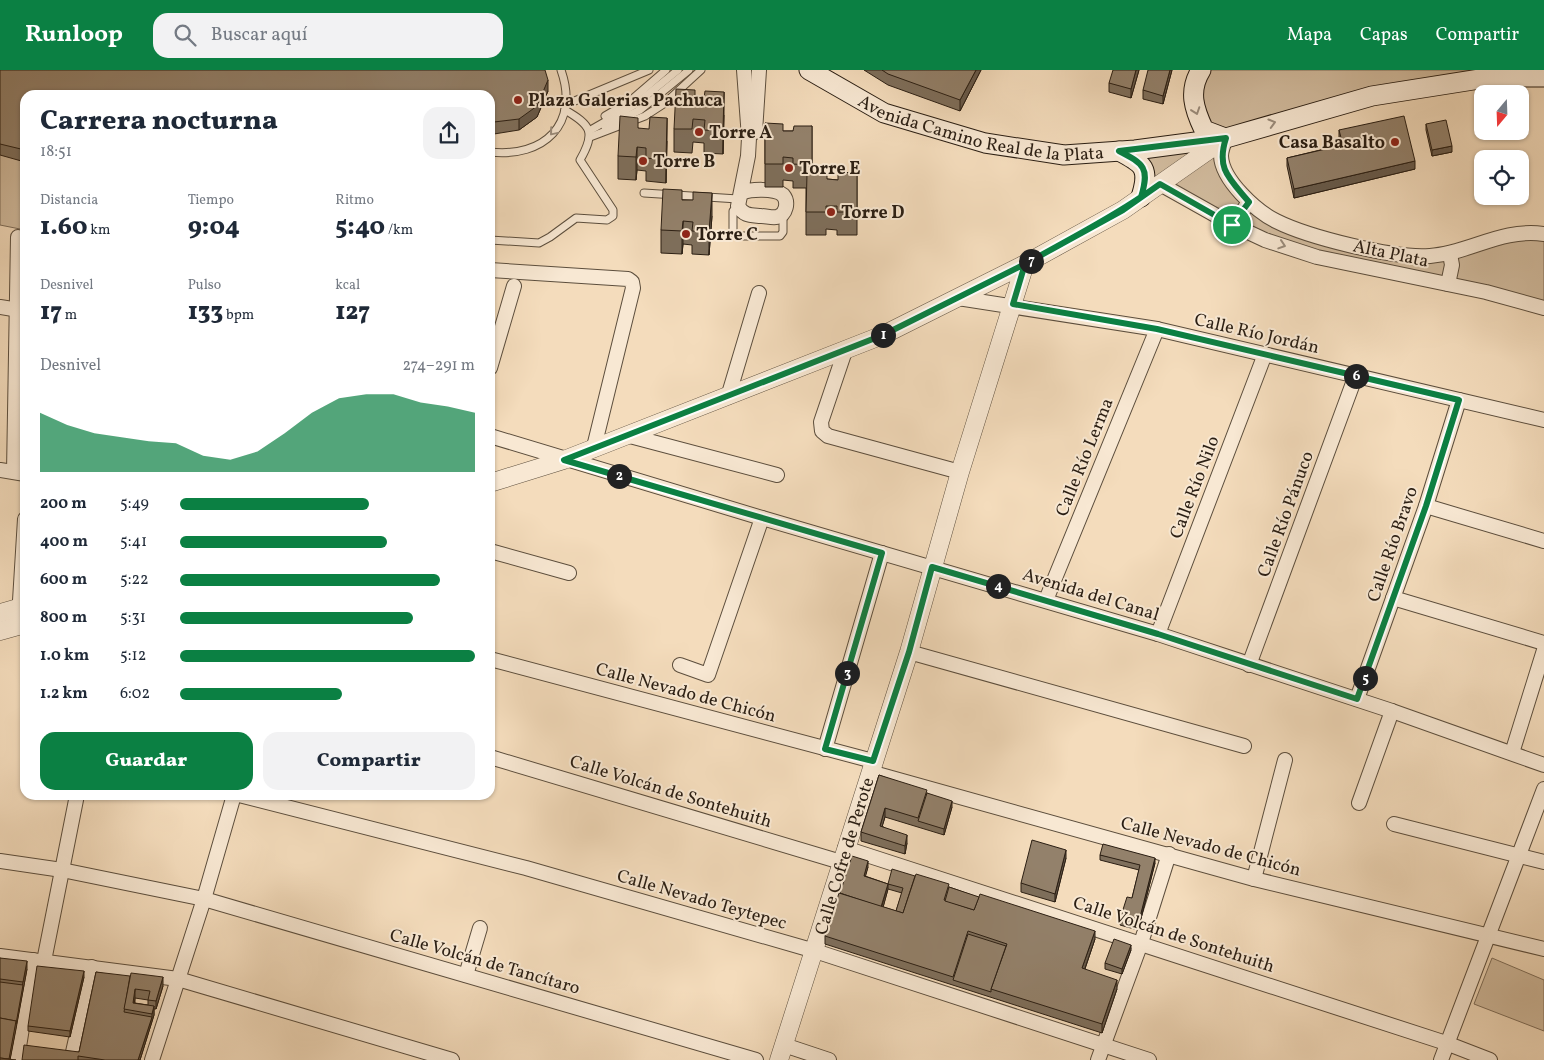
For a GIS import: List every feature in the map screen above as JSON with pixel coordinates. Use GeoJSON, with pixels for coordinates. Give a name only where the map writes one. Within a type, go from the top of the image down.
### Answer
{"type":"FeatureCollection","features":[{"type":"Feature","properties":{"kind":"main road","name":"Avenida Camino Real de la Plata"},"geometry":{"type":"LineString","coordinates":[[809,70],[884,113],[985,143],[1064,155],[1119,151],[1226,138],[1372,96],[1494,74],[1544,77]]}},
{"type":"Feature","properties":{"kind":"main road"},"geometry":{"type":"LineString","coordinates":[[1201,70],[1193,87],[1194,110],[1204,130],[1226,138]]}},
{"type":"Feature","properties":{"kind":"main road"},"geometry":{"type":"LineString","coordinates":[[1119,151],[1139,161],[1145,169],[1141,197]]}},
{"type":"Feature","properties":{"kind":"street"},"geometry":{"type":"LineString","coordinates":[[742,197],[777,192],[783,195],[786,208],[783,214],[777,217],[748,215],[742,197],[749,138],[744,70]]}},
{"type":"Feature","properties":{"kind":"street"},"geometry":{"type":"LineString","coordinates":[[742,197],[759,70]]}},
{"type":"Feature","properties":{"kind":"street"},"geometry":{"type":"LineString","coordinates":[[495,481],[564,460],[845,351],[958,298],[1025,264],[1123,210],[1226,138]]}},
{"type":"Feature","properties":{"kind":"street","name":"Alta Plata"},"geometry":{"type":"LineString","coordinates":[[1226,138],[1220,155],[1224,170],[1249,202],[1274,220],[1295,230],[1352,245],[1408,256],[1450,254],[1496,237],[1517,233],[1544,234]]}},
{"type":"Feature","properties":{"kind":"street","name":"Alta Plata"},"geometry":{"type":"LineString","coordinates":[[1160,184],[1232,225],[1265,240],[1317,257],[1448,284],[1544,308]]}},
{"type":"Feature","properties":{"kind":"street"},"geometry":{"type":"LineString","coordinates":[[1232,225],[1249,202]]}},
{"type":"Feature","properties":{"kind":"street"},"geometry":{"type":"LineString","coordinates":[[18,237],[20,274]]}},
{"type":"Feature","properties":{"kind":"street"},"geometry":{"type":"LineString","coordinates":[[1448,284],[1452,265],[1450,254]]}},
{"type":"Feature","properties":{"kind":"street","name":"Calle Cofre de Perote"},"geometry":{"type":"LineString","coordinates":[[781,1052],[815,951],[843,855],[909,652],[960,472],[1025,264]]}},
{"type":"Feature","properties":{"kind":"street"},"geometry":{"type":"LineString","coordinates":[[495,270],[628,279],[632,282],[634,288],[594,447]]}},
{"type":"Feature","properties":{"kind":"street"},"geometry":{"type":"LineString","coordinates":[[495,351],[514,286]]}},
{"type":"Feature","properties":{"kind":"street"},"geometry":{"type":"LineString","coordinates":[[728,397],[759,294]]}},
{"type":"Feature","properties":{"kind":"street","name":"Calle Río Jordán"},"geometry":{"type":"LineString","coordinates":[[958,298],[1013,304],[1157,329],[1544,420]]}},
{"type":"Feature","properties":{"kind":"street"},"geometry":{"type":"LineString","coordinates":[[0,307],[20,310]]}},
{"type":"Feature","properties":{"kind":"street","name":"Calle Río Lerma"},"geometry":{"type":"LineString","coordinates":[[1046,600],[1157,329]]}},
{"type":"Feature","properties":{"kind":"street"},"geometry":{"type":"LineString","coordinates":[[845,351],[821,422],[822,431],[828,436],[960,472]]}},
{"type":"Feature","properties":{"kind":"street","name":"Calle Río Nilo"},"geometry":{"type":"LineString","coordinates":[[1158,634],[1265,354]]}},
{"type":"Feature","properties":{"kind":"street","name":"Calle Río Pánuco"},"geometry":{"type":"LineString","coordinates":[[1249,665],[1356,376]]}},
{"type":"Feature","properties":{"kind":"street","name":"Calle Río Bravo"},"geometry":{"type":"LineString","coordinates":[[1357,699],[1426,506],[1459,400]]}},
{"type":"Feature","properties":{"kind":"street"},"geometry":{"type":"LineString","coordinates":[[626,435],[777,475]]}},
{"type":"Feature","properties":{"kind":"street","name":"Avenida del Canal"},"geometry":{"type":"LineString","coordinates":[[495,438],[564,460],[1158,634],[1357,699],[1544,765]]}},
{"type":"Feature","properties":{"kind":"street"},"geometry":{"type":"LineString","coordinates":[[0,470],[20,473]]}},
{"type":"Feature","properties":{"kind":"street"},"geometry":{"type":"LineString","coordinates":[[1426,506],[1544,541]]}},
{"type":"Feature","properties":{"kind":"street"},"geometry":{"type":"LineString","coordinates":[[680,665],[708,675],[762,518]]}},
{"type":"Feature","properties":{"kind":"street"},"geometry":{"type":"LineString","coordinates":[[495,552],[570,573]]}},
{"type":"Feature","properties":{"kind":"street"},"geometry":{"type":"LineString","coordinates":[[825,749],[882,553]]}},
{"type":"Feature","properties":{"kind":"street"},"geometry":{"type":"LineString","coordinates":[[1393,598],[1544,643]]}},
{"type":"Feature","properties":{"kind":"street"},"geometry":{"type":"LineString","coordinates":[[0,613],[20,616]]}},
{"type":"Feature","properties":{"kind":"street"},"geometry":{"type":"LineString","coordinates":[[0,631],[20,617]]}},
{"type":"Feature","properties":{"kind":"street"},"geometry":{"type":"LineString","coordinates":[[1512,753],[1544,650]]}},
{"type":"Feature","properties":{"kind":"street"},"geometry":{"type":"LineString","coordinates":[[909,652],[1244,746]]}},
{"type":"Feature","properties":{"kind":"street","name":"Calle Nevado de Chicón"},"geometry":{"type":"LineString","coordinates":[[495,660],[825,749],[872,766],[1254,878],[1544,949]]}},
{"type":"Feature","properties":{"kind":"street"},"geometry":{"type":"LineString","coordinates":[[1359,804],[1392,711]]}},
{"type":"Feature","properties":{"kind":"street","name":"Calle Volcán de Sontehuith"},"geometry":{"type":"LineString","coordinates":[[495,758],[843,855],[1141,943],[1446,1043],[1490,1060]]}},
{"type":"Feature","properties":{"kind":"street"},"geometry":{"type":"LineString","coordinates":[[1254,878],[1285,760]]}},
{"type":"Feature","properties":{"kind":"street"},"geometry":{"type":"LineString","coordinates":[[1441,1060],[1544,789]]}},
{"type":"Feature","properties":{"kind":"street"},"geometry":{"type":"LineString","coordinates":[[17,1059],[62,870],[76,800]]}},
{"type":"Feature","properties":{"kind":"street"},"geometry":{"type":"LineString","coordinates":[[152,1060],[204,899],[233,800]]}},
{"type":"Feature","properties":{"kind":"street","name":"Calle Nevado Teytepec"},"geometry":{"type":"LineString","coordinates":[[259,800],[526,868],[815,951],[1148,1060]]}},
{"type":"Feature","properties":{"kind":"street"},"geometry":{"type":"LineString","coordinates":[[1394,824],[1544,862]]}},
{"type":"Feature","properties":{"kind":"street"},"geometry":{"type":"LineString","coordinates":[[1098,1060],[1141,943],[1169,854]]}},
{"type":"Feature","properties":{"kind":"street","name":"Calle Volcán de Tancítaro"},"geometry":{"type":"LineString","coordinates":[[0,860],[62,870],[204,899],[756,1060]]}},
{"type":"Feature","properties":{"kind":"street"},"geometry":{"type":"LineString","coordinates":[[466,975],[480,928]]}},
{"type":"Feature","properties":{"kind":"street"},"geometry":{"type":"LineString","coordinates":[[0,956],[178,979],[452,1060]]}},
{"type":"Feature","properties":{"kind":"street"},"geometry":{"type":"LineString","coordinates":[[73,1052],[92,967]]}},
{"type":"Feature","properties":{"kind":"street"},"geometry":{"type":"LineString","coordinates":[[781,1052],[829,1060]]}},
{"type":"Feature","properties":{"kind":"lane"},"geometry":{"type":"LineString","coordinates":[[495,152],[526,152],[540,145],[556,130],[565,108],[567,87],[561,70]]}},
{"type":"Feature","properties":{"kind":"lane"},"geometry":{"type":"LineString","coordinates":[[565,108],[649,70]]}},
{"type":"Feature","properties":{"kind":"lane"},"geometry":{"type":"LineString","coordinates":[[495,240],[539,243],[576,218],[610,219],[612,210],[580,160],[589,132],[629,102],[666,70]]}},
{"type":"Feature","properties":{"kind":"lane"},"geometry":{"type":"LineString","coordinates":[[589,132],[636,104],[678,70]]}},
{"type":"Feature","properties":{"kind":"lane"},"geometry":{"type":"LineString","coordinates":[[589,132],[640,110],[689,70]]}},
{"type":"Feature","properties":{"kind":"lane"},"geometry":{"type":"LineString","coordinates":[[589,132],[645,116],[665,103],[701,70]]}},
{"type":"Feature","properties":{"kind":"lane"},"geometry":{"type":"LineString","coordinates":[[565,108],[584,121],[589,132]]}},
{"type":"Feature","properties":{"kind":"lane"},"geometry":{"type":"LineString","coordinates":[[644,193],[742,197]]}},
{"type":"Feature","properties":{"kind":"lane"},"geometry":{"type":"LineString","coordinates":[[742,197],[733,211],[732,229],[738,236],[780,236],[783,232],[783,214]]}},
{"type":"Feature","properties":{"kind":"shaded area"},"geometry":{"type":"Polygon","coordinates":[[[1201,70],[1544,70],[1492,77],[1226,138],[1224,170],[1274,220],[1408,255],[1544,234],[1544,308],[1317,257],[1160,184],[1141,197],[1135,150],[1225,138],[1204,130],[1201,70]]]}},
{"type":"Feature","properties":{"kind":"shaded area"},"geometry":{"type":"Polygon","coordinates":[[[0,153],[20,158],[20,229],[0,225],[0,153]]]}},
{"type":"Feature","properties":{"kind":"shaded area"},"geometry":{"type":"Polygon","coordinates":[[[1492,958],[1544,980],[1544,1031],[1474,1004],[1492,958]]]}},
{"type":"Feature","properties":{"kind":"building"},"geometry":{"type":"Polygon","coordinates":[[[0,70],[545,70],[548,80],[537,106],[519,119],[495,122],[495,90],[20,90],[20,149],[0,144],[0,70]]]}},
{"type":"Feature","properties":{"kind":"building"},"geometry":{"type":"Polygon","coordinates":[[[882,70],[976,70],[960,100],[888,74],[882,70]]]}},
{"type":"Feature","properties":{"kind":"building"},"geometry":{"type":"Polygon","coordinates":[[[1113,70],[1136,70],[1131,89],[1109,83],[1113,70]]]}},
{"type":"Feature","properties":{"kind":"building"},"geometry":{"type":"Polygon","coordinates":[[[1148,70],[1170,70],[1163,96],[1143,90],[1148,70]]]}},
{"type":"Feature","properties":{"kind":"building"},"geometry":{"type":"Polygon","coordinates":[[[676,89],[695,90],[695,97],[704,98],[705,91],[724,92],[723,131],[704,130],[705,120],[693,119],[692,129],[674,129],[676,89]]]}},
{"type":"Feature","properties":{"kind":"building"},"geometry":{"type":"Polygon","coordinates":[[[620,116],[638,118],[638,128],[649,129],[650,117],[667,118],[666,160],[646,158],[646,148],[637,147],[636,157],[618,156],[620,116]]]}},
{"type":"Feature","properties":{"kind":"building"},"geometry":{"type":"Polygon","coordinates":[[[1404,116],[1415,161],[1294,189],[1287,158],[1343,145],[1339,130],[1404,116]]]}},
{"type":"Feature","properties":{"kind":"building"},"geometry":{"type":"Polygon","coordinates":[[[1446,120],[1452,146],[1432,150],[1426,124],[1446,120]]]}},
{"type":"Feature","properties":{"kind":"building"},"geometry":{"type":"Polygon","coordinates":[[[765,123],[783,124],[783,131],[793,131],[794,126],[812,126],[812,165],[793,164],[793,158],[783,157],[783,164],[765,164],[765,123]]]}},
{"type":"Feature","properties":{"kind":"building"},"geometry":{"type":"Polygon","coordinates":[[[857,172],[857,212],[837,212],[837,206],[826,206],[826,212],[806,212],[807,174],[827,173],[827,179],[838,180],[838,173],[857,172]]]}},
{"type":"Feature","properties":{"kind":"building"},"geometry":{"type":"Polygon","coordinates":[[[663,189],[682,190],[682,200],[693,200],[693,192],[712,193],[709,232],[692,231],[693,222],[683,221],[682,231],[661,230],[663,189]]]}},
{"type":"Feature","properties":{"kind":"building"},"geometry":{"type":"Polygon","coordinates":[[[879,775],[927,790],[918,818],[885,808],[880,826],[907,835],[905,846],[861,832],[879,775]]]}},
{"type":"Feature","properties":{"kind":"building"},"geometry":{"type":"Polygon","coordinates":[[[927,793],[952,801],[944,829],[918,821],[927,793]]]}},
{"type":"Feature","properties":{"kind":"building"},"geometry":{"type":"Polygon","coordinates":[[[1032,840],[1066,850],[1055,894],[1021,883],[1032,840]]]}},
{"type":"Feature","properties":{"kind":"building"},"geometry":{"type":"Polygon","coordinates":[[[1103,844],[1155,858],[1138,925],[1120,919],[1127,897],[1132,898],[1140,865],[1100,855],[1103,844]]]}},
{"type":"Feature","properties":{"kind":"building"},"geometry":{"type":"Polygon","coordinates":[[[852,856],[868,861],[864,876],[888,884],[881,907],[840,893],[852,856]]]}},
{"type":"Feature","properties":{"kind":"building"},"geometry":{"type":"Polygon","coordinates":[[[892,869],[915,876],[903,913],[896,911],[903,888],[888,884],[892,869]]]}},
{"type":"Feature","properties":{"kind":"building"},"geometry":{"type":"Polygon","coordinates":[[[916,874],[949,884],[944,900],[974,910],[980,894],[1095,931],[1082,968],[1117,980],[1102,1024],[991,989],[1007,944],[968,931],[953,977],[825,936],[839,893],[903,913],[916,874]]]}},
{"type":"Feature","properties":{"kind":"building"},"geometry":{"type":"Polygon","coordinates":[[[949,887],[979,897],[974,910],[945,901],[949,887]]]}},
{"type":"Feature","properties":{"kind":"building"},"geometry":{"type":"Polygon","coordinates":[[[968,934],[1006,946],[991,992],[953,980],[968,934]]]}},
{"type":"Feature","properties":{"kind":"building"},"geometry":{"type":"Polygon","coordinates":[[[1114,939],[1131,945],[1122,969],[1105,963],[1114,939]]]}},
{"type":"Feature","properties":{"kind":"building"},"geometry":{"type":"Polygon","coordinates":[[[0,958],[27,961],[23,982],[0,979],[0,958]]]}},
{"type":"Feature","properties":{"kind":"building"},"geometry":{"type":"Polygon","coordinates":[[[37,966],[84,971],[70,1031],[28,1026],[37,966]]]}},
{"type":"Feature","properties":{"kind":"building"},"geometry":{"type":"Polygon","coordinates":[[[96,972],[130,976],[124,1012],[152,1017],[138,1060],[105,1060],[78,1056],[78,1060],[22,1060],[24,1045],[79,1052],[96,972]]]}},
{"type":"Feature","properties":{"kind":"building"},"geometry":{"type":"Polygon","coordinates":[[[131,973],[163,977],[156,1001],[148,1000],[150,991],[135,989],[133,1003],[154,1006],[152,1014],[124,1009],[131,973]]]}},
{"type":"Feature","properties":{"kind":"building"},"geometry":{"type":"Polygon","coordinates":[[[0,982],[23,985],[16,1024],[16,1021],[0,1018],[0,982]]]}},
{"type":"Feature","properties":{"kind":"building"},"geometry":{"type":"Polygon","coordinates":[[[0,1018],[16,1021],[9,1059],[0,1058],[0,1018]]]}},
{"type":"Feature","properties":{"kind":"building"},"geometry":{"type":"Polygon","coordinates":[[[0,1058],[16,1060],[0,1060],[0,1058]]]}},
{"type":"Feature","properties":{"kind":"place","name":"Plaza Galerias Pachuca"},"geometry":{"type":"Point","coordinates":[518,100]}},
{"type":"Feature","properties":{"kind":"place","name":"Torre A"},"geometry":{"type":"Point","coordinates":[699,132]}},
{"type":"Feature","properties":{"kind":"place","name":"Casa Basalto"},"geometry":{"type":"Point","coordinates":[1395,142]}},
{"type":"Feature","properties":{"kind":"place","name":"Torre B"},"geometry":{"type":"Point","coordinates":[643,161]}},
{"type":"Feature","properties":{"kind":"place","name":"Torre E"},"geometry":{"type":"Point","coordinates":[789,168]}},
{"type":"Feature","properties":{"kind":"place","name":"Torre D"},"geometry":{"type":"Point","coordinates":[831,212]}},
{"type":"Feature","properties":{"kind":"place","name":"Torre C"},"geometry":{"type":"Point","coordinates":[686,234]}},
{"type":"Feature","properties":{"kind":"route"},"geometry":{"type":"LineString","coordinates":[[1232,225],[1160,184],[1123,210],[1025,264],[883,335],[564,460],[882,553],[825,749],[873,761],[909,652],[932,567],[1158,634],[1357,699],[1426,506],[1459,400],[1157,329],[1013,304],[1025,264],[1074,237],[1123,210],[1141,197],[1145,169],[1139,161],[1119,151],[1226,138],[1220,155],[1224,170],[1249,202],[1232,225]]}}]}
